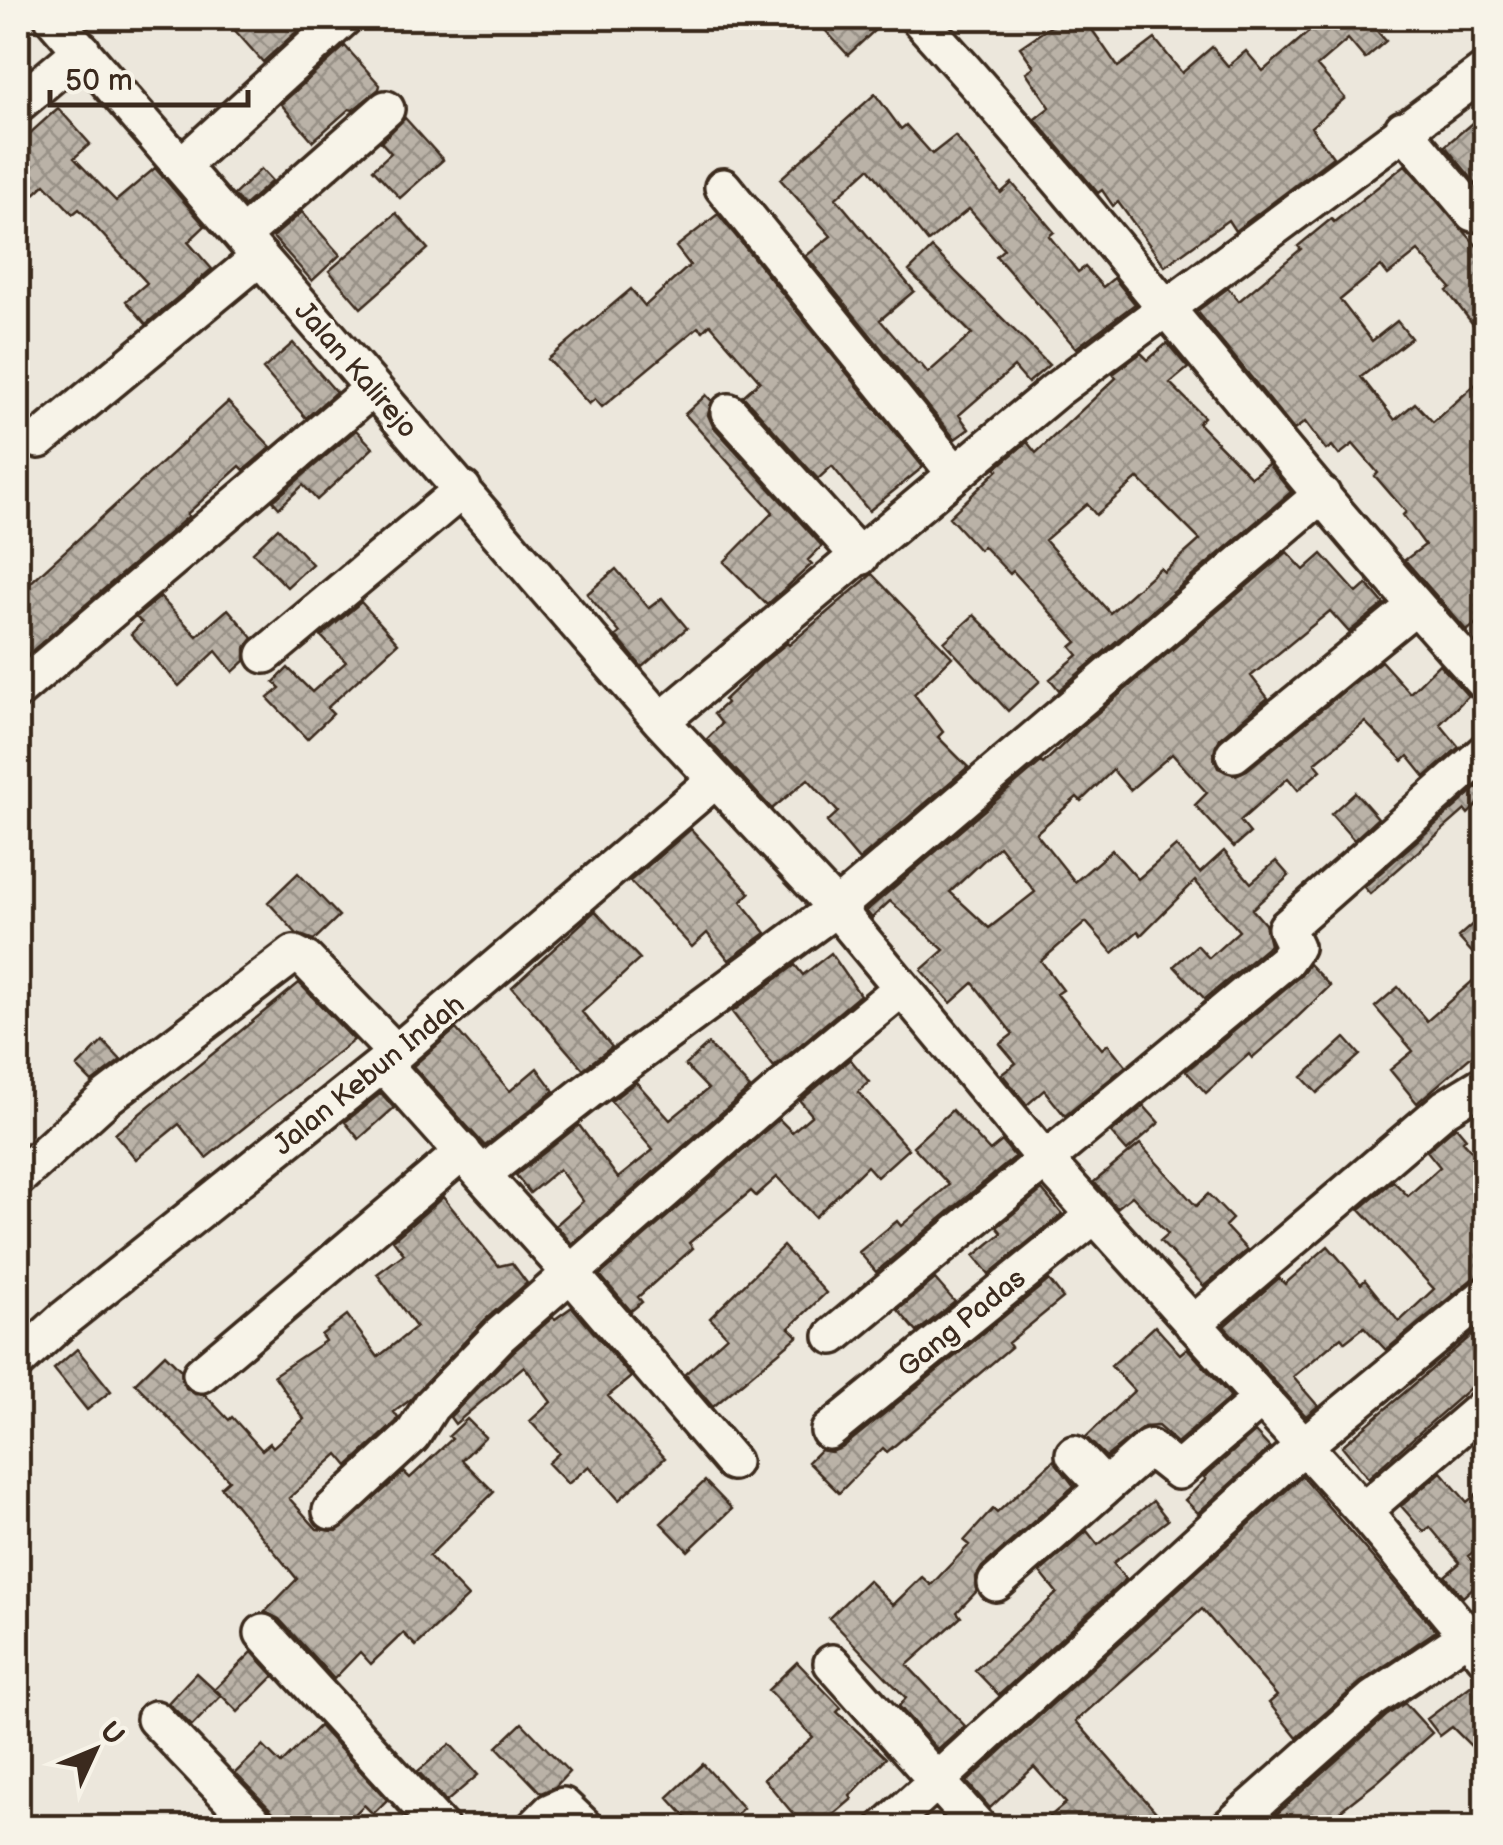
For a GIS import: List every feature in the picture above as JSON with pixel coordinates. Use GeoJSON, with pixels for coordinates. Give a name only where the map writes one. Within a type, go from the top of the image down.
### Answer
{"type":"FeatureCollection","features":[{"type":"Feature","properties":{"kind":"street"},"geometry":{"type":"LineString","coordinates":[[181,166],[344,18]]}},
{"type":"Feature","properties":{"kind":"street"},"geometry":{"type":"LineString","coordinates":[[918,18],[1168,309],[1415,606],[1486,684]]}},
{"type":"Feature","properties":{"kind":"street"},"geometry":{"type":"LineString","coordinates":[[18,104],[70,29]]}},
{"type":"Feature","properties":{"kind":"street","name":"Jalan Kalirejo"},"geometry":{"type":"LineString","coordinates":[[70,29],[181,166],[372,389],[661,721],[836,908],[1046,1160],[1363,1512],[1476,1647]]}},
{"type":"Feature","properties":{"kind":"street"},"geometry":{"type":"LineString","coordinates":[[661,721],[1056,390],[1486,70]]}},
{"type":"Feature","properties":{"kind":"street"},"geometry":{"type":"LineString","coordinates":[[40,440],[251,246],[386,109]]}},
{"type":"Feature","properties":{"kind":"street"},"geometry":{"type":"LineString","coordinates":[[1403,129],[1472,213]]}},
{"type":"Feature","properties":{"kind":"street"},"geometry":{"type":"LineString","coordinates":[[723,187],[954,472]]}},
{"type":"Feature","properties":{"kind":"street"},"geometry":{"type":"LineString","coordinates":[[18,690],[372,389]]}},
{"type":"Feature","properties":{"kind":"street"},"geometry":{"type":"LineString","coordinates":[[729,412],[860,557]]}},
{"type":"Feature","properties":{"kind":"street"},"geometry":{"type":"LineString","coordinates":[[264,654],[463,489]]}},
{"type":"Feature","properties":{"kind":"street"},"geometry":{"type":"LineString","coordinates":[[201,1374],[473,1163],[587,1092],[836,908],[1322,494]]}},
{"type":"Feature","properties":{"kind":"street"},"geometry":{"type":"LineString","coordinates":[[1234,754],[1415,606]]}},
{"type":"Feature","properties":{"kind":"street"},"geometry":{"type":"LineString","coordinates":[[833,1336],[1285,961],[1295,947],[1286,928],[1486,751]]}},
{"type":"Feature","properties":{"kind":"street","name":"Jalan Kebun Indah"},"geometry":{"type":"LineString","coordinates":[[18,1361],[64,1319],[390,1058],[714,780]]}},
{"type":"Feature","properties":{"kind":"street"},"geometry":{"type":"LineString","coordinates":[[18,1178],[107,1097],[294,954],[306,960],[473,1163],[732,1462]]}},
{"type":"Feature","properties":{"kind":"street"},"geometry":{"type":"LineString","coordinates":[[331,1511],[412,1436],[431,1406],[500,1336],[902,988]]}},
{"type":"Feature","properties":{"kind":"street"},"geometry":{"type":"LineString","coordinates":[[1194,1324],[1445,1108],[1486,1083]]}},
{"type":"Feature","properties":{"kind":"street","name":"Gang Padas"},"geometry":{"type":"LineString","coordinates":[[828,1431],[1094,1215]]}},
{"type":"Feature","properties":{"kind":"street"},"geometry":{"type":"LineString","coordinates":[[884,1828],[1302,1447],[1486,1295]]}},
{"type":"Feature","properties":{"kind":"street"},"geometry":{"type":"LineString","coordinates":[[996,1583],[1150,1448],[1178,1471],[1261,1400]]}},
{"type":"Feature","properties":{"kind":"street"},"geometry":{"type":"LineString","coordinates":[[1363,1512],[1486,1405]]}},
{"type":"Feature","properties":{"kind":"street"},"geometry":{"type":"LineString","coordinates":[[1074,1454],[1104,1486]]}},
{"type":"Feature","properties":{"kind":"street"},"geometry":{"type":"LineString","coordinates":[[263,1633],[441,1828]]}},
{"type":"Feature","properties":{"kind":"street"},"geometry":{"type":"LineString","coordinates":[[1228,1828],[1373,1699],[1476,1647]]}},
{"type":"Feature","properties":{"kind":"street"},"geometry":{"type":"LineString","coordinates":[[832,1663],[979,1828]]}},
{"type":"Feature","properties":{"kind":"street"},"geometry":{"type":"LineString","coordinates":[[154,1719],[258,1828]]}},
{"type":"Feature","properties":{"kind":"street"},"geometry":{"type":"LineString","coordinates":[[534,1828],[550,1812],[563,1806],[586,1828]]}},
{"type":"Feature","properties":{"kind":"building"},"geometry":{"type":"Polygon","coordinates":[[[224,18],[297,18],[304,25],[263,62],[224,18]]]}},
{"type":"Feature","properties":{"kind":"building"},"geometry":{"type":"Polygon","coordinates":[[[814,18],[888,18],[848,55],[814,18]]]}},
{"type":"Feature","properties":{"kind":"building"},"geometry":{"type":"Polygon","coordinates":[[[1063,18],[1084,18],[1118,67],[1155,39],[1182,73],[1212,47],[1228,66],[1246,51],[1263,71],[1325,18],[1392,18],[1377,31],[1386,41],[1365,59],[1348,39],[1317,66],[1345,98],[1311,127],[1333,157],[1235,231],[1228,220],[1165,266],[1118,202],[1113,206],[1102,190],[1098,193],[1035,119],[1050,107],[1026,72],[1034,67],[1020,47],[1063,18]]]}},
{"type":"Feature","properties":{"kind":"building"},"geometry":{"type":"Polygon","coordinates":[[[345,46],[380,85],[379,89],[313,141],[281,104],[345,46]]]}},
{"type":"Feature","properties":{"kind":"building"},"geometry":{"type":"Polygon","coordinates":[[[875,94],[901,129],[906,125],[932,154],[955,136],[1001,193],[1012,183],[1054,232],[1049,236],[1078,272],[1085,267],[1103,287],[1114,278],[1135,304],[1076,348],[996,256],[1004,249],[969,209],[928,242],[869,168],[836,198],[914,291],[880,320],[918,364],[928,373],[972,334],[909,271],[932,248],[1049,365],[1028,383],[1014,367],[959,415],[969,429],[955,439],[806,256],[831,236],[780,179],[875,94]]]}},
{"type":"Feature","properties":{"kind":"building"},"geometry":{"type":"Polygon","coordinates":[[[58,108],[90,144],[74,158],[116,201],[155,168],[205,226],[188,242],[212,269],[146,324],[126,301],[147,283],[79,209],[73,214],[45,184],[29,199],[18,186],[18,144],[58,108]]]}},
{"type":"Feature","properties":{"kind":"building"},"geometry":{"type":"Polygon","coordinates":[[[1486,111],[1486,179],[1478,186],[1445,146],[1486,111]]]}},
{"type":"Feature","properties":{"kind":"building"},"geometry":{"type":"Polygon","coordinates":[[[405,118],[443,160],[400,198],[373,169],[391,153],[381,142],[405,118]]]}},
{"type":"Feature","properties":{"kind":"building"},"geometry":{"type":"Polygon","coordinates":[[[1405,165],[1486,256],[1486,341],[1447,291],[1451,288],[1418,251],[1388,275],[1381,266],[1340,300],[1372,341],[1397,321],[1411,338],[1361,377],[1395,420],[1415,403],[1433,422],[1486,375],[1486,615],[1467,631],[1405,560],[1425,545],[1403,515],[1406,512],[1375,476],[1378,473],[1353,444],[1339,455],[1332,446],[1326,450],[1305,422],[1294,430],[1197,311],[1228,288],[1239,301],[1301,249],[1298,246],[1405,165]]]}},
{"type":"Feature","properties":{"kind":"building"},"geometry":{"type":"Polygon","coordinates":[[[261,169],[272,181],[244,206],[234,195],[261,169]]]}},
{"type":"Feature","properties":{"kind":"building"},"geometry":{"type":"Polygon","coordinates":[[[302,212],[340,255],[312,281],[273,237],[302,212]]]}},
{"type":"Feature","properties":{"kind":"building"},"geometry":{"type":"Polygon","coordinates":[[[396,213],[428,249],[361,308],[329,271],[396,213]]]}},
{"type":"Feature","properties":{"kind":"building"},"geometry":{"type":"Polygon","coordinates":[[[718,214],[923,467],[869,511],[832,466],[818,479],[743,396],[760,381],[710,324],[703,331],[698,327],[602,407],[595,399],[589,404],[548,359],[631,289],[645,306],[690,265],[676,247],[718,214]]]}},
{"type":"Feature","properties":{"kind":"building"},"geometry":{"type":"Polygon","coordinates":[[[293,343],[336,392],[306,418],[263,369],[293,343]]]}},
{"type":"Feature","properties":{"kind":"building"},"geometry":{"type":"Polygon","coordinates":[[[1167,343],[1188,368],[1170,383],[1204,417],[1198,423],[1251,477],[1268,464],[1291,492],[1059,690],[1050,679],[1078,655],[1071,647],[1077,642],[1013,571],[1010,574],[983,546],[979,550],[949,517],[1027,442],[1036,453],[1116,378],[1113,374],[1141,353],[1148,360],[1167,343]],[[1138,478],[1096,515],[1087,504],[1045,540],[1110,613],[1160,568],[1164,572],[1200,540],[1138,478]]]}},
{"type":"Feature","properties":{"kind":"building"},"geometry":{"type":"Polygon","coordinates":[[[706,395],[712,401],[708,415],[713,426],[822,546],[808,560],[812,564],[767,605],[724,562],[773,512],[685,414],[706,395]]]}},
{"type":"Feature","properties":{"kind":"building"},"geometry":{"type":"Polygon","coordinates":[[[228,402],[271,447],[244,470],[240,466],[189,516],[18,663],[18,594],[228,402]]]}},
{"type":"Feature","properties":{"kind":"building"},"geometry":{"type":"Polygon","coordinates":[[[356,430],[373,448],[317,500],[303,485],[279,508],[273,501],[356,430]]]}},
{"type":"Feature","properties":{"kind":"building"},"geometry":{"type":"Polygon","coordinates":[[[278,528],[312,564],[287,587],[253,552],[278,528]]]}},
{"type":"Feature","properties":{"kind":"building"},"geometry":{"type":"Polygon","coordinates":[[[1287,552],[1304,570],[1322,554],[1357,593],[1367,584],[1384,604],[1349,632],[1330,611],[1251,676],[1268,698],[1220,738],[1213,756],[1218,768],[1236,775],[1247,770],[1381,661],[1410,693],[1439,664],[1468,696],[1440,724],[1459,747],[1425,777],[1408,756],[1403,761],[1365,722],[1315,763],[1321,770],[1298,790],[1288,778],[1240,821],[1250,833],[1234,847],[1195,805],[1207,793],[1172,754],[1130,790],[1113,770],[1081,801],[1077,797],[1036,833],[1075,882],[1112,850],[1138,879],[1176,846],[1200,873],[1224,851],[1251,883],[1276,861],[1289,876],[1252,909],[1265,924],[1270,945],[1205,999],[1174,966],[1197,945],[1209,958],[1239,931],[1195,881],[1141,935],[1138,931],[1113,953],[1086,922],[1041,961],[1063,990],[1057,994],[1102,1049],[1108,1044],[1126,1066],[1065,1116],[1044,1090],[1027,1105],[1002,1074],[1016,1063],[1000,1044],[1013,1034],[973,983],[951,1003],[921,970],[944,950],[890,901],[872,918],[866,911],[1043,764],[1081,727],[1287,552]],[[999,846],[950,892],[989,928],[1035,892],[999,846]]]}},
{"type":"Feature","properties":{"kind":"building"},"geometry":{"type":"Polygon","coordinates":[[[616,569],[649,608],[662,598],[687,628],[642,667],[587,594],[616,569]]]}},
{"type":"Feature","properties":{"kind":"building"},"geometry":{"type":"Polygon","coordinates":[[[872,574],[952,657],[914,694],[943,732],[938,737],[968,767],[859,860],[827,822],[838,812],[808,779],[772,809],[707,739],[722,724],[714,714],[726,703],[724,700],[764,662],[872,574]]]}},
{"type":"Feature","properties":{"kind":"building"},"geometry":{"type":"Polygon","coordinates":[[[160,597],[197,636],[228,609],[253,638],[245,649],[245,661],[233,672],[216,651],[179,686],[131,634],[142,623],[136,617],[160,597]]]}},
{"type":"Feature","properties":{"kind":"building"},"geometry":{"type":"Polygon","coordinates":[[[361,602],[398,643],[327,708],[333,714],[307,739],[268,698],[280,688],[274,682],[288,668],[312,692],[346,662],[321,636],[361,602]]]}},
{"type":"Feature","properties":{"kind":"building"},"geometry":{"type":"Polygon","coordinates":[[[974,615],[1040,681],[1008,711],[944,642],[974,615]]]}},
{"type":"Feature","properties":{"kind":"building"},"geometry":{"type":"Polygon","coordinates":[[[1486,780],[1486,797],[1468,814],[1465,810],[1370,894],[1364,887],[1486,780]]]}},
{"type":"Feature","properties":{"kind":"building"},"geometry":{"type":"Polygon","coordinates":[[[1355,792],[1378,818],[1354,840],[1331,814],[1355,792]]]}},
{"type":"Feature","properties":{"kind":"building"},"geometry":{"type":"Polygon","coordinates":[[[691,829],[750,893],[741,902],[766,933],[729,960],[707,933],[692,947],[630,881],[691,829]]]}},
{"type":"Feature","properties":{"kind":"building"},"geometry":{"type":"Polygon","coordinates":[[[298,873],[339,916],[314,940],[297,934],[268,902],[298,873]]]}},
{"type":"Feature","properties":{"kind":"building"},"geometry":{"type":"Polygon","coordinates":[[[595,911],[640,959],[582,1012],[612,1047],[583,1069],[512,987],[595,911]]]}},
{"type":"Feature","properties":{"kind":"building"},"geometry":{"type":"Polygon","coordinates":[[[1486,912],[1486,968],[1458,937],[1486,912]]]}},
{"type":"Feature","properties":{"kind":"building"},"geometry":{"type":"Polygon","coordinates":[[[831,953],[860,995],[774,1067],[732,1012],[795,965],[803,975],[831,953]]]}},
{"type":"Feature","properties":{"kind":"building"},"geometry":{"type":"Polygon","coordinates":[[[1309,964],[1330,986],[1252,1058],[1249,1054],[1206,1093],[1186,1071],[1299,977],[1309,964]]]}},
{"type":"Feature","properties":{"kind":"building"},"geometry":{"type":"Polygon","coordinates":[[[1476,978],[1486,989],[1486,1044],[1417,1103],[1390,1070],[1413,1051],[1375,1007],[1398,987],[1427,1021],[1476,978]]]}},
{"type":"Feature","properties":{"kind":"building"},"geometry":{"type":"Polygon","coordinates":[[[299,983],[354,1040],[206,1158],[179,1124],[136,1159],[115,1134],[299,983]]]}},
{"type":"Feature","properties":{"kind":"building"},"geometry":{"type":"Polygon","coordinates":[[[456,1029],[510,1091],[537,1068],[554,1091],[485,1146],[413,1066],[456,1029]]]}},
{"type":"Feature","properties":{"kind":"building"},"geometry":{"type":"Polygon","coordinates":[[[1345,1038],[1360,1055],[1317,1093],[1302,1077],[1345,1038]]]}},
{"type":"Feature","properties":{"kind":"building"},"geometry":{"type":"Polygon","coordinates":[[[103,1041],[121,1060],[92,1082],[77,1067],[103,1041]]]}},
{"type":"Feature","properties":{"kind":"building"},"geometry":{"type":"Polygon","coordinates":[[[708,1044],[750,1088],[572,1244],[556,1225],[583,1201],[559,1169],[530,1193],[516,1175],[579,1125],[618,1178],[653,1150],[611,1101],[636,1082],[670,1120],[708,1089],[685,1065],[708,1044]]]}},
{"type":"Feature","properties":{"kind":"building"},"geometry":{"type":"Polygon","coordinates":[[[850,1059],[869,1082],[858,1092],[908,1149],[877,1177],[867,1166],[815,1217],[777,1177],[756,1196],[751,1191],[689,1243],[693,1248],[638,1297],[642,1302],[631,1311],[600,1275],[779,1119],[792,1132],[812,1115],[800,1101],[850,1059]]]}},
{"type":"Feature","properties":{"kind":"building"},"geometry":{"type":"Polygon","coordinates":[[[381,1093],[394,1108],[359,1139],[345,1122],[381,1093]]]}},
{"type":"Feature","properties":{"kind":"building"},"geometry":{"type":"Polygon","coordinates":[[[1144,1106],[1159,1123],[1127,1151],[1111,1133],[1144,1106]]]}},
{"type":"Feature","properties":{"kind":"building"},"geometry":{"type":"Polygon","coordinates":[[[952,1110],[990,1151],[1002,1141],[1015,1157],[876,1272],[859,1252],[897,1221],[901,1226],[949,1185],[913,1146],[952,1110]]]}},
{"type":"Feature","properties":{"kind":"building"},"geometry":{"type":"Polygon","coordinates":[[[1456,1126],[1466,1138],[1463,1141],[1486,1167],[1486,1274],[1472,1279],[1386,1350],[1364,1327],[1345,1342],[1341,1337],[1293,1377],[1318,1406],[1306,1416],[1224,1326],[1279,1278],[1285,1284],[1328,1246],[1361,1284],[1365,1280],[1399,1322],[1434,1289],[1360,1209],[1393,1181],[1408,1196],[1440,1167],[1427,1151],[1456,1126]]]}},
{"type":"Feature","properties":{"kind":"building"},"geometry":{"type":"Polygon","coordinates":[[[1140,1144],[1196,1206],[1208,1194],[1232,1219],[1225,1226],[1247,1250],[1204,1286],[1160,1241],[1168,1234],[1132,1196],[1117,1208],[1094,1182],[1140,1144]]]}},
{"type":"Feature","properties":{"kind":"building"},"geometry":{"type":"Polygon","coordinates":[[[1042,1190],[1062,1214],[989,1274],[974,1256],[1002,1233],[997,1227],[1042,1190]]]}},
{"type":"Feature","properties":{"kind":"building"},"geometry":{"type":"Polygon","coordinates":[[[443,1197],[499,1266],[512,1263],[527,1283],[394,1412],[396,1422],[348,1466],[338,1454],[289,1498],[317,1529],[337,1531],[404,1472],[410,1478],[452,1439],[449,1436],[467,1419],[485,1437],[462,1460],[494,1492],[429,1556],[468,1597],[416,1646],[403,1633],[371,1664],[360,1652],[334,1679],[279,1619],[265,1612],[297,1579],[221,1487],[229,1480],[135,1383],[165,1354],[181,1370],[186,1388],[205,1395],[229,1420],[232,1417],[262,1450],[270,1443],[273,1447],[304,1419],[274,1375],[325,1341],[321,1335],[347,1315],[378,1357],[416,1327],[377,1274],[404,1254],[393,1240],[443,1197]]]}},
{"type":"Feature","properties":{"kind":"building"},"geometry":{"type":"Polygon","coordinates":[[[783,1246],[826,1293],[789,1328],[798,1336],[713,1407],[685,1374],[727,1336],[710,1318],[783,1246]]]}},
{"type":"Feature","properties":{"kind":"building"},"geometry":{"type":"Polygon","coordinates":[[[935,1279],[955,1302],[917,1332],[898,1310],[935,1279]]]}},
{"type":"Feature","properties":{"kind":"building"},"geometry":{"type":"Polygon","coordinates":[[[1049,1280],[1063,1298],[887,1452],[883,1448],[839,1493],[808,1462],[820,1450],[842,1448],[1049,1280]]]}},
{"type":"Feature","properties":{"kind":"building"},"geometry":{"type":"Polygon","coordinates":[[[572,1307],[631,1377],[608,1396],[665,1458],[619,1500],[589,1466],[568,1484],[548,1463],[559,1453],[530,1421],[551,1402],[524,1366],[455,1424],[450,1417],[515,1350],[553,1317],[572,1307]]]}},
{"type":"Feature","properties":{"kind":"building"},"geometry":{"type":"Polygon","coordinates":[[[1486,1323],[1486,1374],[1368,1478],[1342,1446],[1486,1323]]]}},
{"type":"Feature","properties":{"kind":"building"},"geometry":{"type":"Polygon","coordinates":[[[1155,1326],[1180,1354],[1187,1348],[1231,1397],[1177,1443],[1158,1426],[1144,1427],[1106,1457],[1086,1437],[1134,1391],[1111,1366],[1155,1326]]]}},
{"type":"Feature","properties":{"kind":"building"},"geometry":{"type":"Polygon","coordinates":[[[77,1349],[111,1391],[87,1410],[54,1369],[77,1349]]]}},
{"type":"Feature","properties":{"kind":"building"},"geometry":{"type":"Polygon","coordinates":[[[1255,1432],[1270,1448],[1198,1513],[1185,1500],[1204,1477],[1255,1432]]]}},
{"type":"Feature","properties":{"kind":"building"},"geometry":{"type":"Polygon","coordinates":[[[1054,1460],[1074,1486],[982,1567],[976,1577],[977,1591],[957,1612],[961,1617],[907,1665],[965,1726],[938,1750],[899,1706],[906,1698],[829,1618],[868,1580],[893,1605],[922,1577],[931,1585],[969,1545],[964,1541],[993,1509],[997,1513],[1054,1460]]]}},
{"type":"Feature","properties":{"kind":"building"},"geometry":{"type":"Polygon","coordinates":[[[1441,1472],[1467,1502],[1486,1486],[1486,1542],[1468,1556],[1486,1576],[1463,1597],[1445,1576],[1460,1563],[1430,1527],[1424,1532],[1401,1506],[1441,1472]]]}},
{"type":"Feature","properties":{"kind":"building"},"geometry":{"type":"Polygon","coordinates":[[[1302,1476],[1436,1631],[1361,1682],[1297,1738],[1269,1703],[1277,1696],[1202,1609],[1076,1721],[1170,1828],[1036,1828],[1066,1803],[1034,1767],[990,1808],[967,1782],[1302,1476]]]}},
{"type":"Feature","properties":{"kind":"building"},"geometry":{"type":"Polygon","coordinates":[[[705,1481],[732,1509],[688,1551],[661,1523],[705,1481]]]}},
{"type":"Feature","properties":{"kind":"building"},"geometry":{"type":"Polygon","coordinates":[[[1153,1501],[1168,1520],[1113,1563],[1126,1579],[999,1695],[975,1670],[1057,1593],[1040,1572],[1087,1531],[1098,1545],[1153,1501]]]}},
{"type":"Feature","properties":{"kind":"building"},"geometry":{"type":"Polygon","coordinates":[[[252,1652],[274,1676],[238,1712],[215,1689],[252,1652]]]}},
{"type":"Feature","properties":{"kind":"building"},"geometry":{"type":"Polygon","coordinates":[[[797,1662],[841,1708],[837,1712],[886,1758],[850,1796],[852,1799],[818,1828],[805,1828],[764,1779],[813,1737],[768,1690],[797,1662]]]}},
{"type":"Feature","properties":{"kind":"building"},"geometry":{"type":"Polygon","coordinates":[[[196,1673],[221,1696],[192,1726],[168,1703],[196,1673]]]}},
{"type":"Feature","properties":{"kind":"building"},"geometry":{"type":"Polygon","coordinates":[[[1481,1678],[1486,1679],[1486,1761],[1452,1727],[1440,1736],[1427,1719],[1481,1678]]]}},
{"type":"Feature","properties":{"kind":"building"},"geometry":{"type":"Polygon","coordinates":[[[1405,1703],[1432,1733],[1377,1782],[1318,1828],[1261,1828],[1386,1716],[1405,1703]]]}},
{"type":"Feature","properties":{"kind":"building"},"geometry":{"type":"Polygon","coordinates":[[[522,1723],[569,1772],[555,1787],[541,1793],[497,1747],[522,1723]]]}},
{"type":"Feature","properties":{"kind":"building"},"geometry":{"type":"Polygon","coordinates":[[[319,1726],[387,1800],[373,1814],[364,1805],[341,1828],[280,1828],[274,1813],[235,1773],[263,1746],[281,1764],[319,1726]]]}},
{"type":"Feature","properties":{"kind":"building"},"geometry":{"type":"Polygon","coordinates":[[[450,1744],[478,1775],[446,1802],[418,1771],[450,1744]]]}},
{"type":"Feature","properties":{"kind":"building"},"geometry":{"type":"Polygon","coordinates":[[[703,1764],[743,1808],[722,1828],[696,1828],[668,1797],[703,1764]]]}}]}
